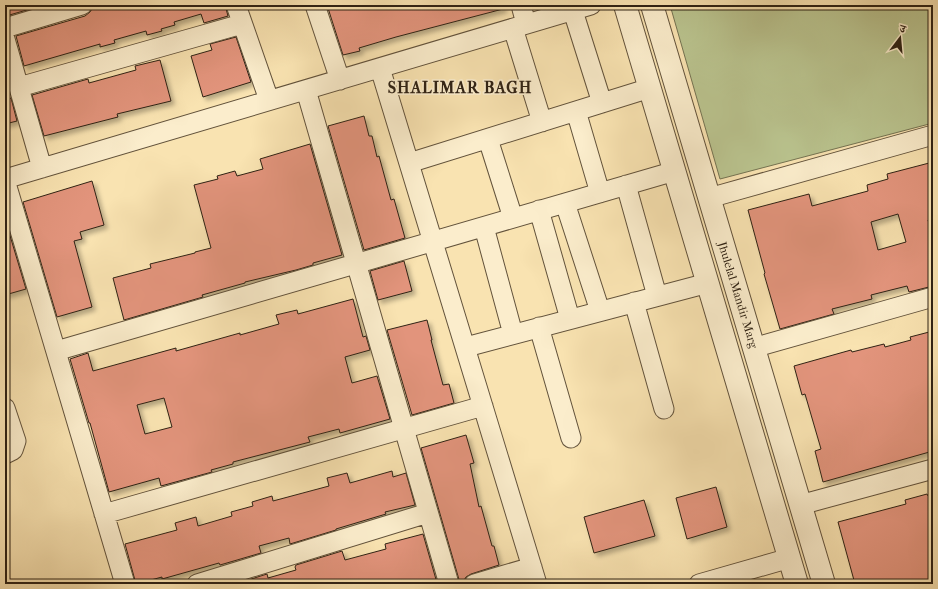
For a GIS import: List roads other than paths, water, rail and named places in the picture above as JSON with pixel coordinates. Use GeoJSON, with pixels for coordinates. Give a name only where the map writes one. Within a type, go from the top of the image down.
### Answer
{"type":"FeatureCollection","features":[{"type":"Feature","properties":{"kind":"street"},"geometry":{"type":"LineString","coordinates":[[5,28],[82,5]]}},
{"type":"Feature","properties":{"kind":"street"},"geometry":{"type":"LineString","coordinates":[[236,5],[269,100]]}},
{"type":"Feature","properties":{"kind":"street"},"geometry":{"type":"LineString","coordinates":[[315,5],[340,80]]}},
{"type":"Feature","properties":{"kind":"street"},"geometry":{"type":"LineString","coordinates":[[521,5],[519,26],[542,122]]}},
{"type":"Feature","properties":{"kind":"street"},"geometry":{"type":"LineString","coordinates":[[125,584],[5,180],[591,5]]}},
{"type":"Feature","properties":{"kind":"street","name":"Jhulelal Mandir Marg"},"geometry":{"type":"LineString","coordinates":[[625,5],[797,584]]}},
{"type":"Feature","properties":{"kind":"street","name":"Jhulelal Mandir Marg"},"geometry":{"type":"LineString","coordinates":[[652,5],[824,584]]}},
{"type":"Feature","properties":{"kind":"street"},"geometry":{"type":"LineString","coordinates":[[573,10],[602,104]]}},
{"type":"Feature","properties":{"kind":"street"},"geometry":{"type":"LineString","coordinates":[[19,87],[242,24]]}},
{"type":"Feature","properties":{"kind":"street"},"geometry":{"type":"LineString","coordinates":[[5,39],[42,168]]}},
{"type":"Feature","properties":{"kind":"street"},"geometry":{"type":"LineString","coordinates":[[380,68],[466,347],[534,576],[474,584]]}},
{"type":"Feature","properties":{"kind":"street"},"geometry":{"type":"LineString","coordinates":[[409,163],[650,88]]}},
{"type":"Feature","properties":{"kind":"street"},"geometry":{"type":"LineString","coordinates":[[306,90],[449,584]]}},
{"type":"Feature","properties":{"kind":"street"},"geometry":{"type":"LineString","coordinates":[[576,112],[600,193]]}},
{"type":"Feature","properties":{"kind":"street"},"geometry":{"type":"LineString","coordinates":[[709,198],[933,135]]}},
{"type":"Feature","properties":{"kind":"street"},"geometry":{"type":"LineString","coordinates":[[488,139],[513,218]]}},
{"type":"Feature","properties":{"kind":"street"},"geometry":{"type":"LineString","coordinates":[[56,352],[675,171]]}},
{"type":"Feature","properties":{"kind":"street"},"geometry":{"type":"LineString","coordinates":[[626,185],[658,296]]}},
{"type":"Feature","properties":{"kind":"street"},"geometry":{"type":"LineString","coordinates":[[566,203],[600,311]]}},
{"type":"Feature","properties":{"kind":"street"},"geometry":{"type":"LineString","coordinates":[[539,210],[570,319]]}},
{"type":"Feature","properties":{"kind":"street"},"geometry":{"type":"LineString","coordinates":[[484,226],[513,334]]}},
{"type":"Feature","properties":{"kind":"street"},"geometry":{"type":"LineString","coordinates":[[466,347],[708,282]]}},
{"type":"Feature","properties":{"kind":"street"},"geometry":{"type":"LineString","coordinates":[[753,348],[933,297]]}},
{"type":"Feature","properties":{"kind":"street"},"geometry":{"type":"LineString","coordinates":[[634,302],[664,409]]}},
{"type":"Feature","properties":{"kind":"street"},"geometry":{"type":"LineString","coordinates":[[539,328],[571,438]]}},
{"type":"Feature","properties":{"kind":"street"},"geometry":{"type":"LineString","coordinates":[[104,514],[483,406]]}},
{"type":"Feature","properties":{"kind":"street"},"geometry":{"type":"LineString","coordinates":[[5,408],[16,441],[14,450],[5,454]]}},
{"type":"Feature","properties":{"kind":"street"},"geometry":{"type":"LineString","coordinates":[[800,505],[933,469]]}},
{"type":"Feature","properties":{"kind":"street"},"geometry":{"type":"LineString","coordinates":[[198,584],[428,513]]}},
{"type":"Feature","properties":{"kind":"street"},"geometry":{"type":"LineString","coordinates":[[698,584],[790,558]]}},
{"type":"Feature","properties":{"kind":"district","name":"SHALIMAR BAGH"},"geometry":{"type":"Point","coordinates":[460,87]}}]}
